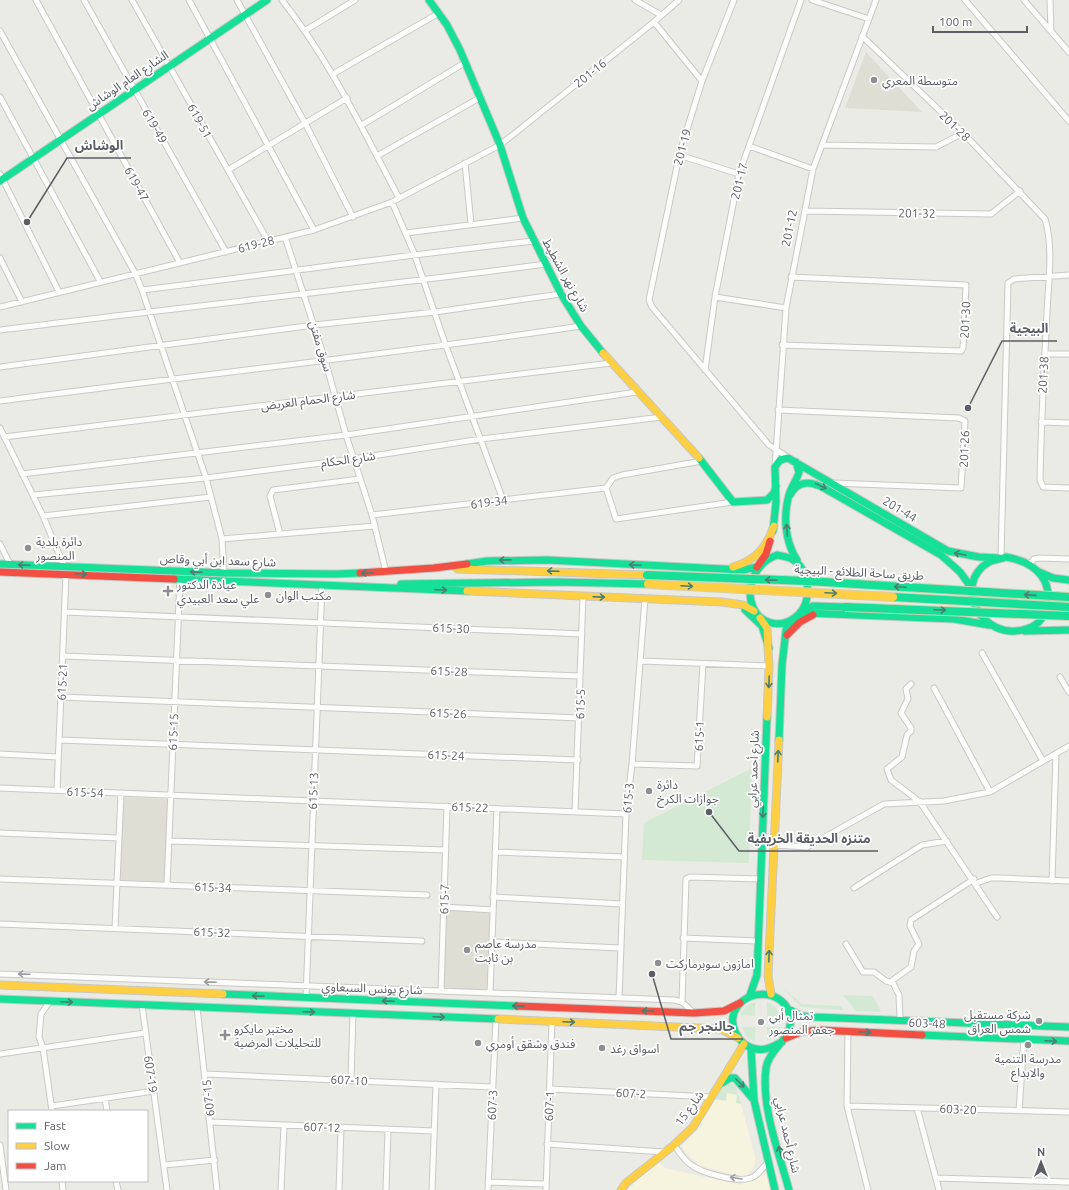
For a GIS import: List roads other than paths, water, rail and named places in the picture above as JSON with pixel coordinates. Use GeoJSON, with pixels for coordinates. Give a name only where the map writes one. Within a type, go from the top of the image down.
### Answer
{"type":"FeatureCollection","features":[{"type":"Feature","properties":{"kind":"main road","name":"الشارع العام الوشاش"},"geometry":{"type":"LineString","coordinates":[[1,178],[99,114],[267,0]]}},
{"type":"Feature","properties":{"kind":"main road","name":"شارع نهر الشطيط"},"geometry":{"type":"LineString","coordinates":[[429,0],[454,37],[466,62],[500,145],[523,218],[561,294],[581,326],[611,363],[702,462],[733,502]]}},
{"type":"Feature","properties":{"kind":"main road"},"geometry":{"type":"LineString","coordinates":[[774,471],[780,460],[794,460],[799,472],[790,495],[787,515],[788,541],[792,553],[805,571],[808,583],[805,606],[797,617]]}},
{"type":"Feature","properties":{"kind":"main road","name":"201-44"},"geometry":{"type":"LineString","coordinates":[[794,460],[948,550],[979,557],[1000,558]]}},
{"type":"Feature","properties":{"kind":"main road","name":"201-12"},"geometry":{"type":"LineString","coordinates":[[757,567],[766,554],[774,522],[776,486],[774,471]]}},
{"type":"Feature","properties":{"kind":"main road"},"geometry":{"type":"LineString","coordinates":[[790,495],[795,486],[803,482],[815,483],[941,556],[964,577],[976,611],[994,627]]}},
{"type":"Feature","properties":{"kind":"main road"},"geometry":{"type":"LineString","coordinates":[[733,502],[758,502],[767,500],[772,496],[776,486]]}},
{"type":"Feature","properties":{"kind":"main road"},"geometry":{"type":"LineString","coordinates":[[714,568],[735,566],[752,560],[767,544],[774,522],[771,505],[758,502]]}},
{"type":"Feature","properties":{"kind":"main road"},"geometry":{"type":"LineString","coordinates":[[801,565],[791,557],[777,555],[768,557],[757,567],[753,576],[751,603],[754,611],[760,618],[774,624],[785,624],[803,614],[954,619],[978,622],[1006,631],[1069,630]]}},
{"type":"Feature","properties":{"kind":"main road"},"geometry":{"type":"LineString","coordinates":[[971,594],[973,582],[979,571],[988,563],[1000,558],[1011,557],[1030,564],[1039,572],[1047,584],[1052,606],[1069,611]]}},
{"type":"Feature","properties":{"kind":"main road"},"geometry":{"type":"LineString","coordinates":[[434,568],[507,560],[743,570],[757,567]]}},
{"type":"Feature","properties":{"kind":"main road","name":"شارع سعد ابن أبي وقاص"},"geometry":{"type":"LineString","coordinates":[[0,564],[180,579],[346,586]]}},
{"type":"Feature","properties":{"kind":"main road","name":"شارع سعد ابن أبي وقاص"},"geometry":{"type":"LineString","coordinates":[[0,572],[65,570],[336,574],[434,568]]}},
{"type":"Feature","properties":{"kind":"main road","name":"طريق ساحة الطلائع - البيجية"},"geometry":{"type":"LineString","coordinates":[[434,568],[807,581],[1069,597]]}},
{"type":"Feature","properties":{"kind":"main road"},"geometry":{"type":"LineString","coordinates":[[1039,572],[1053,578],[1069,580]]}},
{"type":"Feature","properties":{"kind":"main road","name":"طريق ساحة الطلائع - البيجية"},"geometry":{"type":"LineString","coordinates":[[346,586],[440,582],[648,584],[1069,606]]}},
{"type":"Feature","properties":{"kind":"main road"},"geometry":{"type":"LineString","coordinates":[[346,586],[722,602],[743,605],[754,611]]}},
{"type":"Feature","properties":{"kind":"main road"},"geometry":{"type":"LineString","coordinates":[[1018,632],[1029,628],[1039,621],[1046,612],[1049,598]]}},
{"type":"Feature","properties":{"kind":"main road"},"geometry":{"type":"LineString","coordinates":[[722,602],[738,605],[753,616],[767,635],[769,648]]}},
{"type":"Feature","properties":{"kind":"main road"},"geometry":{"type":"LineString","coordinates":[[797,617],[813,606],[1069,616]]}},
{"type":"Feature","properties":{"kind":"main road"},"geometry":{"type":"LineString","coordinates":[[783,649],[786,638],[794,627],[807,618],[822,614]]}},
{"type":"Feature","properties":{"kind":"main road","name":"شارع أحمد عرابي"},"geometry":{"type":"LineString","coordinates":[[771,994],[768,976],[783,649],[786,630],[797,617]]}},
{"type":"Feature","properties":{"kind":"main road","name":"شارع أحمد عرابي"},"geometry":{"type":"LineString","coordinates":[[750,995],[757,975],[769,666],[767,628],[760,618]]}},
{"type":"Feature","properties":{"kind":"main road","name":"شارع يونس السبعاوي"},"geometry":{"type":"LineString","coordinates":[[0,985],[694,1013],[724,1011],[740,1003]]}},
{"type":"Feature","properties":{"kind":"main road"},"geometry":{"type":"LineString","coordinates":[[50,987],[50,1001]]}},
{"type":"Feature","properties":{"kind":"main road"},"geometry":{"type":"LineString","coordinates":[[0,999],[722,1029],[744,1043],[768,1050],[784,1040],[791,1023],[788,1009],[771,994],[760,993],[750,995],[740,1003],[733,1020],[733,1027],[744,1043]]}},
{"type":"Feature","properties":{"kind":"main road","name":"603-48"},"geometry":{"type":"LineString","coordinates":[[788,1009],[808,1016],[1069,1027]]}},
{"type":"Feature","properties":{"kind":"main road"},"geometry":{"type":"LineString","coordinates":[[999,1024],[999,1038]]}},
{"type":"Feature","properties":{"kind":"main road","name":"603-48"},"geometry":{"type":"LineString","coordinates":[[784,1040],[809,1030],[1069,1041]]}},
{"type":"Feature","properties":{"kind":"main road","name":"شارع أحمد عرابي"},"geometry":{"type":"LineString","coordinates":[[784,1040],[769,1058],[767,1063],[766,1085],[768,1104],[789,1190]]}},
{"type":"Feature","properties":{"kind":"main road","name":"شارع أحمد عرابي"},"geometry":{"type":"LineString","coordinates":[[744,1043],[754,1100],[775,1190]]}},
{"type":"Feature","properties":{"kind":"main road","name":"شارع 15"},"geometry":{"type":"LineString","coordinates":[[621,1190],[626,1183],[693,1127],[722,1083],[744,1043]]}},
{"type":"Feature","properties":{"kind":"main road"},"geometry":{"type":"LineString","coordinates":[[722,1083],[730,1078],[735,1078],[754,1100]]}},
{"type":"Feature","properties":{"kind":"street","name":"619-47"},"geometry":{"type":"LineString","coordinates":[[36,0],[180,263]]}},
{"type":"Feature","properties":{"kind":"street","name":"619-49"},"geometry":{"type":"LineString","coordinates":[[84,0],[226,252]]}},
{"type":"Feature","properties":{"kind":"street","name":"619-51"},"geometry":{"type":"LineString","coordinates":[[132,0],[268,241]]}},
{"type":"Feature","properties":{"kind":"street"},"geometry":{"type":"LineString","coordinates":[[189,0],[314,230]]}},
{"type":"Feature","properties":{"kind":"street"},"geometry":{"type":"LineString","coordinates":[[236,0],[306,123],[353,217]]}},
{"type":"Feature","properties":{"kind":"street"},"geometry":{"type":"LineString","coordinates":[[282,0],[306,30],[333,74],[362,125],[399,198]]}},
{"type":"Feature","properties":{"kind":"street"},"geometry":{"type":"LineString","coordinates":[[306,30],[355,0]]}},
{"type":"Feature","properties":{"kind":"street"},"geometry":{"type":"LineString","coordinates":[[635,0],[661,15]]}},
{"type":"Feature","properties":{"kind":"street","name":"201-16"},"geometry":{"type":"LineString","coordinates":[[500,145],[654,22],[678,0]]}},
{"type":"Feature","properties":{"kind":"street","name":"201-19"},"geometry":{"type":"LineString","coordinates":[[705,370],[652,307],[649,300],[679,155],[702,81],[734,0]]}},
{"type":"Feature","properties":{"kind":"street","name":"201-17"},"geometry":{"type":"LineString","coordinates":[[705,370],[715,297],[739,174],[802,0]]}},
{"type":"Feature","properties":{"kind":"street"},"geometry":{"type":"LineString","coordinates":[[812,0],[869,19]]}},
{"type":"Feature","properties":{"kind":"street","name":"201-12"},"geometry":{"type":"LineString","coordinates":[[774,471],[782,345],[786,308],[813,169],[876,0]]}},
{"type":"Feature","properties":{"kind":"street"},"geometry":{"type":"LineString","coordinates":[[965,0],[1069,121]]}},
{"type":"Feature","properties":{"kind":"street"},"geometry":{"type":"LineString","coordinates":[[1024,0],[1069,52]]}},
{"type":"Feature","properties":{"kind":"street"},"geometry":{"type":"LineString","coordinates":[[1050,0],[1051,31]]}},
{"type":"Feature","properties":{"kind":"street"},"geometry":{"type":"LineString","coordinates":[[333,74],[439,13]]}},
{"type":"Feature","properties":{"kind":"street"},"geometry":{"type":"LineString","coordinates":[[654,22],[702,81]]}},
{"type":"Feature","properties":{"kind":"street"},"geometry":{"type":"LineString","coordinates":[[0,31],[135,273],[162,345],[183,415],[198,452],[206,478],[222,539],[224,573]]}},
{"type":"Feature","properties":{"kind":"street","name":"201-28"},"geometry":{"type":"LineString","coordinates":[[862,36],[963,133],[1020,191],[1045,219]]}},
{"type":"Feature","properties":{"kind":"street"},"geometry":{"type":"LineString","coordinates":[[362,125],[466,62]]}},
{"type":"Feature","properties":{"kind":"street"},"geometry":{"type":"LineString","coordinates":[[0,97],[100,281]]}},
{"type":"Feature","properties":{"kind":"street"},"geometry":{"type":"LineString","coordinates":[[377,156],[481,97]]}},
{"type":"Feature","properties":{"kind":"street"},"geometry":{"type":"LineString","coordinates":[[228,170],[347,98]]}},
{"type":"Feature","properties":{"kind":"street"},"geometry":{"type":"LineString","coordinates":[[822,145],[936,147],[963,133]]}},
{"type":"Feature","properties":{"kind":"street","name":"619-28"},"geometry":{"type":"LineString","coordinates":[[0,307],[100,281],[314,230],[392,202],[500,145]]}},
{"type":"Feature","properties":{"kind":"street"},"geometry":{"type":"LineString","coordinates":[[749,146],[813,169]]}},
{"type":"Feature","properties":{"kind":"street"},"geometry":{"type":"LineString","coordinates":[[679,155],[739,174]]}},
{"type":"Feature","properties":{"kind":"street"},"geometry":{"type":"LineString","coordinates":[[465,163],[471,224]]}},
{"type":"Feature","properties":{"kind":"street"},"geometry":{"type":"LineString","coordinates":[[1,178],[59,292]]}},
{"type":"Feature","properties":{"kind":"street","name":"201-32"},"geometry":{"type":"LineString","coordinates":[[805,211],[992,214],[1020,191]]}},
{"type":"Feature","properties":{"kind":"street"},"geometry":{"type":"LineString","coordinates":[[392,202],[414,253],[446,346],[503,500]]}},
{"type":"Feature","properties":{"kind":"street"},"geometry":{"type":"LineString","coordinates":[[406,233],[523,218]]}},
{"type":"Feature","properties":{"kind":"street","name":"201-38"},"geometry":{"type":"LineString","coordinates":[[1045,219],[1049,232],[1041,422],[1040,484],[1043,487],[1069,488]]}},
{"type":"Feature","properties":{"kind":"street","name":"سوق مفتن"},"geometry":{"type":"LineString","coordinates":[[285,237],[325,360],[353,459],[372,515],[386,572]]}},
{"type":"Feature","properties":{"kind":"street"},"geometry":{"type":"LineString","coordinates":[[142,290],[295,271],[414,253],[534,241]]}},
{"type":"Feature","properties":{"kind":"street"},"geometry":{"type":"LineString","coordinates":[[0,258],[22,302]]}},
{"type":"Feature","properties":{"kind":"street"},"geometry":{"type":"LineString","coordinates":[[0,330],[546,264]]}},
{"type":"Feature","properties":{"kind":"street"},"geometry":{"type":"LineString","coordinates":[[1000,558],[1008,284],[1014,279],[1069,275]]}},
{"type":"Feature","properties":{"kind":"street","name":"201-30"},"geometry":{"type":"LineString","coordinates":[[782,345],[961,351],[963,348],[966,285],[791,277]]}},
{"type":"Feature","properties":{"kind":"street"},"geometry":{"type":"LineString","coordinates":[[0,367],[314,325],[435,312],[561,294]]}},
{"type":"Feature","properties":{"kind":"street"},"geometry":{"type":"LineString","coordinates":[[715,297],[786,308]]}},
{"type":"Feature","properties":{"kind":"street"},"geometry":{"type":"LineString","coordinates":[[0,401],[173,378],[446,346],[581,326]]}},
{"type":"Feature","properties":{"kind":"street"},"geometry":{"type":"LineString","coordinates":[[1045,354],[1069,354]]}},
{"type":"Feature","properties":{"kind":"street","name":"شارع الحمام العريض"},"geometry":{"type":"LineString","coordinates":[[4,437],[611,363]]}},
{"type":"Feature","properties":{"kind":"street"},"geometry":{"type":"LineString","coordinates":[[705,370],[769,445],[794,460]]}},
{"type":"Feature","properties":{"kind":"street"},"geometry":{"type":"LineString","coordinates":[[22,474],[346,435],[637,392]]}},
{"type":"Feature","properties":{"kind":"street","name":"201-26"},"geometry":{"type":"LineString","coordinates":[[778,410],[958,418],[964,421],[962,488],[833,483]]}},
{"type":"Feature","properties":{"kind":"street","name":"شارع الحكام"},"geometry":{"type":"LineString","coordinates":[[32,495],[206,478],[353,459],[481,439],[662,417]]}},
{"type":"Feature","properties":{"kind":"street"},"geometry":{"type":"LineString","coordinates":[[1041,422],[1069,423]]}},
{"type":"Feature","properties":{"kind":"street"},"geometry":{"type":"LineString","coordinates":[[0,428],[43,516],[65,570]]}},
{"type":"Feature","properties":{"kind":"street"},"geometry":{"type":"LineString","coordinates":[[702,462],[622,475],[613,478],[606,488],[616,519],[733,502]]}},
{"type":"Feature","properties":{"kind":"street"},"geometry":{"type":"LineString","coordinates":[[280,534],[270,496],[273,490],[360,479]]}},
{"type":"Feature","properties":{"kind":"street","name":"619-34"},"geometry":{"type":"LineString","coordinates":[[372,515],[606,488]]}},
{"type":"Feature","properties":{"kind":"street"},"geometry":{"type":"LineString","coordinates":[[43,516],[211,497]]}},
{"type":"Feature","properties":{"kind":"street"},"geometry":{"type":"LineString","coordinates":[[222,539],[375,526]]}},
{"type":"Feature","properties":{"kind":"street"},"geometry":{"type":"LineString","coordinates":[[0,544],[10,564]]}},
{"type":"Feature","properties":{"kind":"street"},"geometry":{"type":"LineString","coordinates":[[1030,564],[1034,559],[1038,558],[1069,559]]}},
{"type":"Feature","properties":{"kind":"street","name":"615-21"},"geometry":{"type":"LineString","coordinates":[[57,790],[65,612],[65,570]]}},
{"type":"Feature","properties":{"kind":"street","name":"615-15"},"geometry":{"type":"LineString","coordinates":[[167,885],[175,660],[180,579]]}},
{"type":"Feature","properties":{"kind":"street","name":"615-13"},"geometry":{"type":"LineString","coordinates":[[306,998],[316,708],[322,585]]}},
{"type":"Feature","properties":{"kind":"street","name":"615-5"},"geometry":{"type":"LineString","coordinates":[[575,812],[584,596]]}},
{"type":"Feature","properties":{"kind":"street","name":"615-3"},"geometry":{"type":"LineString","coordinates":[[618,998],[626,814],[632,764],[645,599]]}},
{"type":"Feature","properties":{"kind":"street","name":"615-30"},"geometry":{"type":"LineString","coordinates":[[65,612],[177,618],[582,634]]}},
{"type":"Feature","properties":{"kind":"street"},"geometry":{"type":"LineString","coordinates":[[982,653],[1044,761]]}},
{"type":"Feature","properties":{"kind":"street","name":"615-28"},"geometry":{"type":"LineString","coordinates":[[63,656],[580,676]]}},
{"type":"Feature","properties":{"kind":"street"},"geometry":{"type":"LineString","coordinates":[[641,661],[769,666]]}},
{"type":"Feature","properties":{"kind":"street","name":"615-1"},"geometry":{"type":"LineString","coordinates":[[632,764],[697,766],[703,664]]}},
{"type":"Feature","properties":{"kind":"street"},"geometry":{"type":"LineString","coordinates":[[1060,677],[1069,692]]}},
{"type":"Feature","properties":{"kind":"street"},"geometry":{"type":"LineString","coordinates":[[911,684],[906,689],[908,699],[901,713],[911,728],[911,731],[907,735],[902,757],[887,769],[891,780],[920,802],[975,881],[997,917]]}},
{"type":"Feature","properties":{"kind":"street"},"geometry":{"type":"LineString","coordinates":[[934,688],[990,792]]}},
{"type":"Feature","properties":{"kind":"street","name":"615-26"},"geometry":{"type":"LineString","coordinates":[[61,698],[579,718]]}},
{"type":"Feature","properties":{"kind":"street","name":"615-24"},"geometry":{"type":"LineString","coordinates":[[59,740],[578,760]]}},
{"type":"Feature","properties":{"kind":"street"},"geometry":{"type":"LineString","coordinates":[[774,845],[807,847],[884,804],[944,802],[990,792],[1069,746]]}},
{"type":"Feature","properties":{"kind":"street"},"geometry":{"type":"LineString","coordinates":[[0,754],[58,757]]}},
{"type":"Feature","properties":{"kind":"street"},"geometry":{"type":"LineString","coordinates":[[1052,880],[1056,754]]}},
{"type":"Feature","properties":{"kind":"street","name":"615-54"},"geometry":{"type":"LineString","coordinates":[[0,788],[313,802]]}},
{"type":"Feature","properties":{"kind":"street"},"geometry":{"type":"LineString","coordinates":[[115,928],[121,793]]}},
{"type":"Feature","properties":{"kind":"street","name":"615-22"},"geometry":{"type":"LineString","coordinates":[[313,802],[626,814]]}},
{"type":"Feature","properties":{"kind":"street","name":"615-7"},"geometry":{"type":"LineString","coordinates":[[441,991],[448,806]]}},
{"type":"Feature","properties":{"kind":"street"},"geometry":{"type":"LineString","coordinates":[[490,993],[497,808]]}},
{"type":"Feature","properties":{"kind":"street"},"geometry":{"type":"LineString","coordinates":[[0,833],[119,838]]}},
{"type":"Feature","properties":{"kind":"street"},"geometry":{"type":"LineString","coordinates":[[168,841],[312,844],[446,850]]}},
{"type":"Feature","properties":{"kind":"street"},"geometry":{"type":"LineString","coordinates":[[854,888],[922,845],[947,841]]}},
{"type":"Feature","properties":{"kind":"street"},"geometry":{"type":"LineString","coordinates":[[495,852],[624,857]]}},
{"type":"Feature","properties":{"kind":"street"},"geometry":{"type":"LineString","coordinates":[[682,1002],[686,879],[690,877],[760,879]]}},
{"type":"Feature","properties":{"kind":"street"},"geometry":{"type":"LineString","coordinates":[[893,982],[893,980],[910,967],[914,951],[919,944],[910,926],[911,920],[975,881],[1001,878],[1069,882]]}},
{"type":"Feature","properties":{"kind":"street","name":"615-34"},"geometry":{"type":"LineString","coordinates":[[0,879],[427,895]]}},
{"type":"Feature","properties":{"kind":"street"},"geometry":{"type":"LineString","coordinates":[[493,897],[622,904]]}},
{"type":"Feature","properties":{"kind":"street"},"geometry":{"type":"LineString","coordinates":[[444,907],[493,910]]}},
{"type":"Feature","properties":{"kind":"street","name":"615-32"},"geometry":{"type":"LineString","coordinates":[[0,924],[422,941]]}},
{"type":"Feature","properties":{"kind":"street"},"geometry":{"type":"LineString","coordinates":[[683,938],[758,941]]}},
{"type":"Feature","properties":{"kind":"street"},"geometry":{"type":"LineString","coordinates":[[492,942],[620,948]]}},
{"type":"Feature","properties":{"kind":"street"},"geometry":{"type":"LineString","coordinates":[[846,944],[863,972],[876,972],[886,981],[893,982]]}},
{"type":"Feature","properties":{"kind":"street"},"geometry":{"type":"LineString","coordinates":[[0,974],[674,1000],[682,1002],[694,1013]]}},
{"type":"Feature","properties":{"kind":"street"},"geometry":{"type":"LineString","coordinates":[[893,982],[899,995],[900,1020]]}},
{"type":"Feature","properties":{"kind":"street"},"geometry":{"type":"LineString","coordinates":[[50,1001],[39,1019],[39,1041],[43,1048],[52,1108],[154,1091]]}},
{"type":"Feature","properties":{"kind":"street","name":"607-19"},"geometry":{"type":"LineString","coordinates":[[142,1005],[167,1190]]}},
{"type":"Feature","properties":{"kind":"street","name":"607-15"},"geometry":{"type":"LineString","coordinates":[[197,1007],[206,1074],[217,1190]]}},
{"type":"Feature","properties":{"kind":"street"},"geometry":{"type":"LineString","coordinates":[[351,1080],[353,1014]]}},
{"type":"Feature","properties":{"kind":"street","name":"607-3"},"geometry":{"type":"LineString","coordinates":[[488,1190],[496,1019]]}},
{"type":"Feature","properties":{"kind":"street","name":"607-1"},"geometry":{"type":"LineString","coordinates":[[546,1187],[552,1022]]}},
{"type":"Feature","properties":{"kind":"street"},"geometry":{"type":"LineString","coordinates":[[848,1031],[848,1106],[868,1190]]}},
{"type":"Feature","properties":{"kind":"street"},"geometry":{"type":"LineString","coordinates":[[0,1054],[145,1033]]}},
{"type":"Feature","properties":{"kind":"street"},"geometry":{"type":"LineString","coordinates":[[1019,1111],[1024,1039]]}},
{"type":"Feature","properties":{"kind":"street","name":"607-10"},"geometry":{"type":"LineString","coordinates":[[206,1074],[492,1087]]}},
{"type":"Feature","properties":{"kind":"street"},"geometry":{"type":"LineString","coordinates":[[432,1190],[436,1084]]}},
{"type":"Feature","properties":{"kind":"street","name":"607-2"},"geometry":{"type":"LineString","coordinates":[[550,1089],[712,1097]]}},
{"type":"Feature","properties":{"kind":"street"},"geometry":{"type":"LineString","coordinates":[[105,1098],[107,1110]]}},
{"type":"Feature","properties":{"kind":"street","name":"603-20"},"geometry":{"type":"LineString","coordinates":[[848,1106],[1069,1112]]}},
{"type":"Feature","properties":{"kind":"street"},"geometry":{"type":"LineString","coordinates":[[916,1108],[939,1190]]}},
{"type":"Feature","properties":{"kind":"street","name":"607-12"},"geometry":{"type":"LineString","coordinates":[[211,1122],[284,1126],[434,1130]]}},
{"type":"Feature","properties":{"kind":"street"},"geometry":{"type":"LineString","coordinates":[[281,1190],[284,1126]]}},
{"type":"Feature","properties":{"kind":"street"},"geometry":{"type":"LineString","coordinates":[[339,1190],[341,1128]]}},
{"type":"Feature","properties":{"kind":"street"},"geometry":{"type":"LineString","coordinates":[[386,1190],[388,1129]]}},
{"type":"Feature","properties":{"kind":"street"},"geometry":{"type":"LineString","coordinates":[[547,1144],[664,1152]]}},
{"type":"Feature","properties":{"kind":"street"},"geometry":{"type":"LineString","coordinates":[[674,1144],[686,1161],[694,1167],[705,1172],[740,1180],[753,1177],[768,1162]]}},
{"type":"Feature","properties":{"kind":"street"},"geometry":{"type":"LineString","coordinates":[[0,1145],[6,1190]]}},
{"type":"Feature","properties":{"kind":"street"},"geometry":{"type":"LineString","coordinates":[[164,1165],[214,1160]]}},
{"type":"Feature","properties":{"kind":"street"},"geometry":{"type":"LineString","coordinates":[[936,1178],[1069,1182]]}},
{"type":"Feature","properties":{"kind":"street"},"geometry":{"type":"LineString","coordinates":[[488,1182],[546,1187]]}},
{"type":"Feature","properties":{"kind":"place","name":"متوسطة المعري"},"geometry":{"type":"Point","coordinates":[874,80]}},
{"type":"Feature","properties":{"kind":"place","name":"الوشاش"},"geometry":{"type":"Point","coordinates":[27,222]}},
{"type":"Feature","properties":{"kind":"place","name":"البيجية"},"geometry":{"type":"Point","coordinates":[968,408]}},
{"type":"Feature","properties":{"kind":"place","name":"دائرة بلدية المنصور"},"geometry":{"type":"Point","coordinates":[28,548]}},
{"type":"Feature","properties":{"kind":"place","name":"عيادة الدكتور علي سعد العبيدي"},"geometry":{"type":"Point","coordinates":[168,591]}},
{"type":"Feature","properties":{"kind":"place","name":"مكتب الوان"},"geometry":{"type":"Point","coordinates":[268,595]}},
{"type":"Feature","properties":{"kind":"place","name":"دائرة جوازات الكرخ"},"geometry":{"type":"Point","coordinates":[649,791]}},
{"type":"Feature","properties":{"kind":"place","name":"متنزه الحديقة الخريفية"},"geometry":{"type":"Point","coordinates":[709,812]}},
{"type":"Feature","properties":{"kind":"place","name":"مدرسة عاصم بن ثابت"},"geometry":{"type":"Point","coordinates":[467,950]}},
{"type":"Feature","properties":{"kind":"place","name":"امازون سوبرماركت"},"geometry":{"type":"Point","coordinates":[658,963]}},
{"type":"Feature","properties":{"kind":"place","name":"جالنجر جم"},"geometry":{"type":"Point","coordinates":[652,974]}},
{"type":"Feature","properties":{"kind":"place","name":"شركة مستقبل شمس العراق"},"geometry":{"type":"Point","coordinates":[1039,1021]}},
{"type":"Feature","properties":{"kind":"place","name":"تمثال أبي جعفر المنصور"},"geometry":{"type":"Point","coordinates":[761,1022]}},
{"type":"Feature","properties":{"kind":"place","name":"مختبر مايكرو للتحليلات المرضية"},"geometry":{"type":"Point","coordinates":[225,1035]}},
{"type":"Feature","properties":{"kind":"place","name":"فندق وشقق أومري"},"geometry":{"type":"Point","coordinates":[478,1043]}},
{"type":"Feature","properties":{"kind":"place","name":"مدرسة التنمية والابداع"},"geometry":{"type":"Point","coordinates":[1028,1045]}},
{"type":"Feature","properties":{"kind":"place","name":"اسواق رغد"},"geometry":{"type":"Point","coordinates":[602,1048]}}]}
